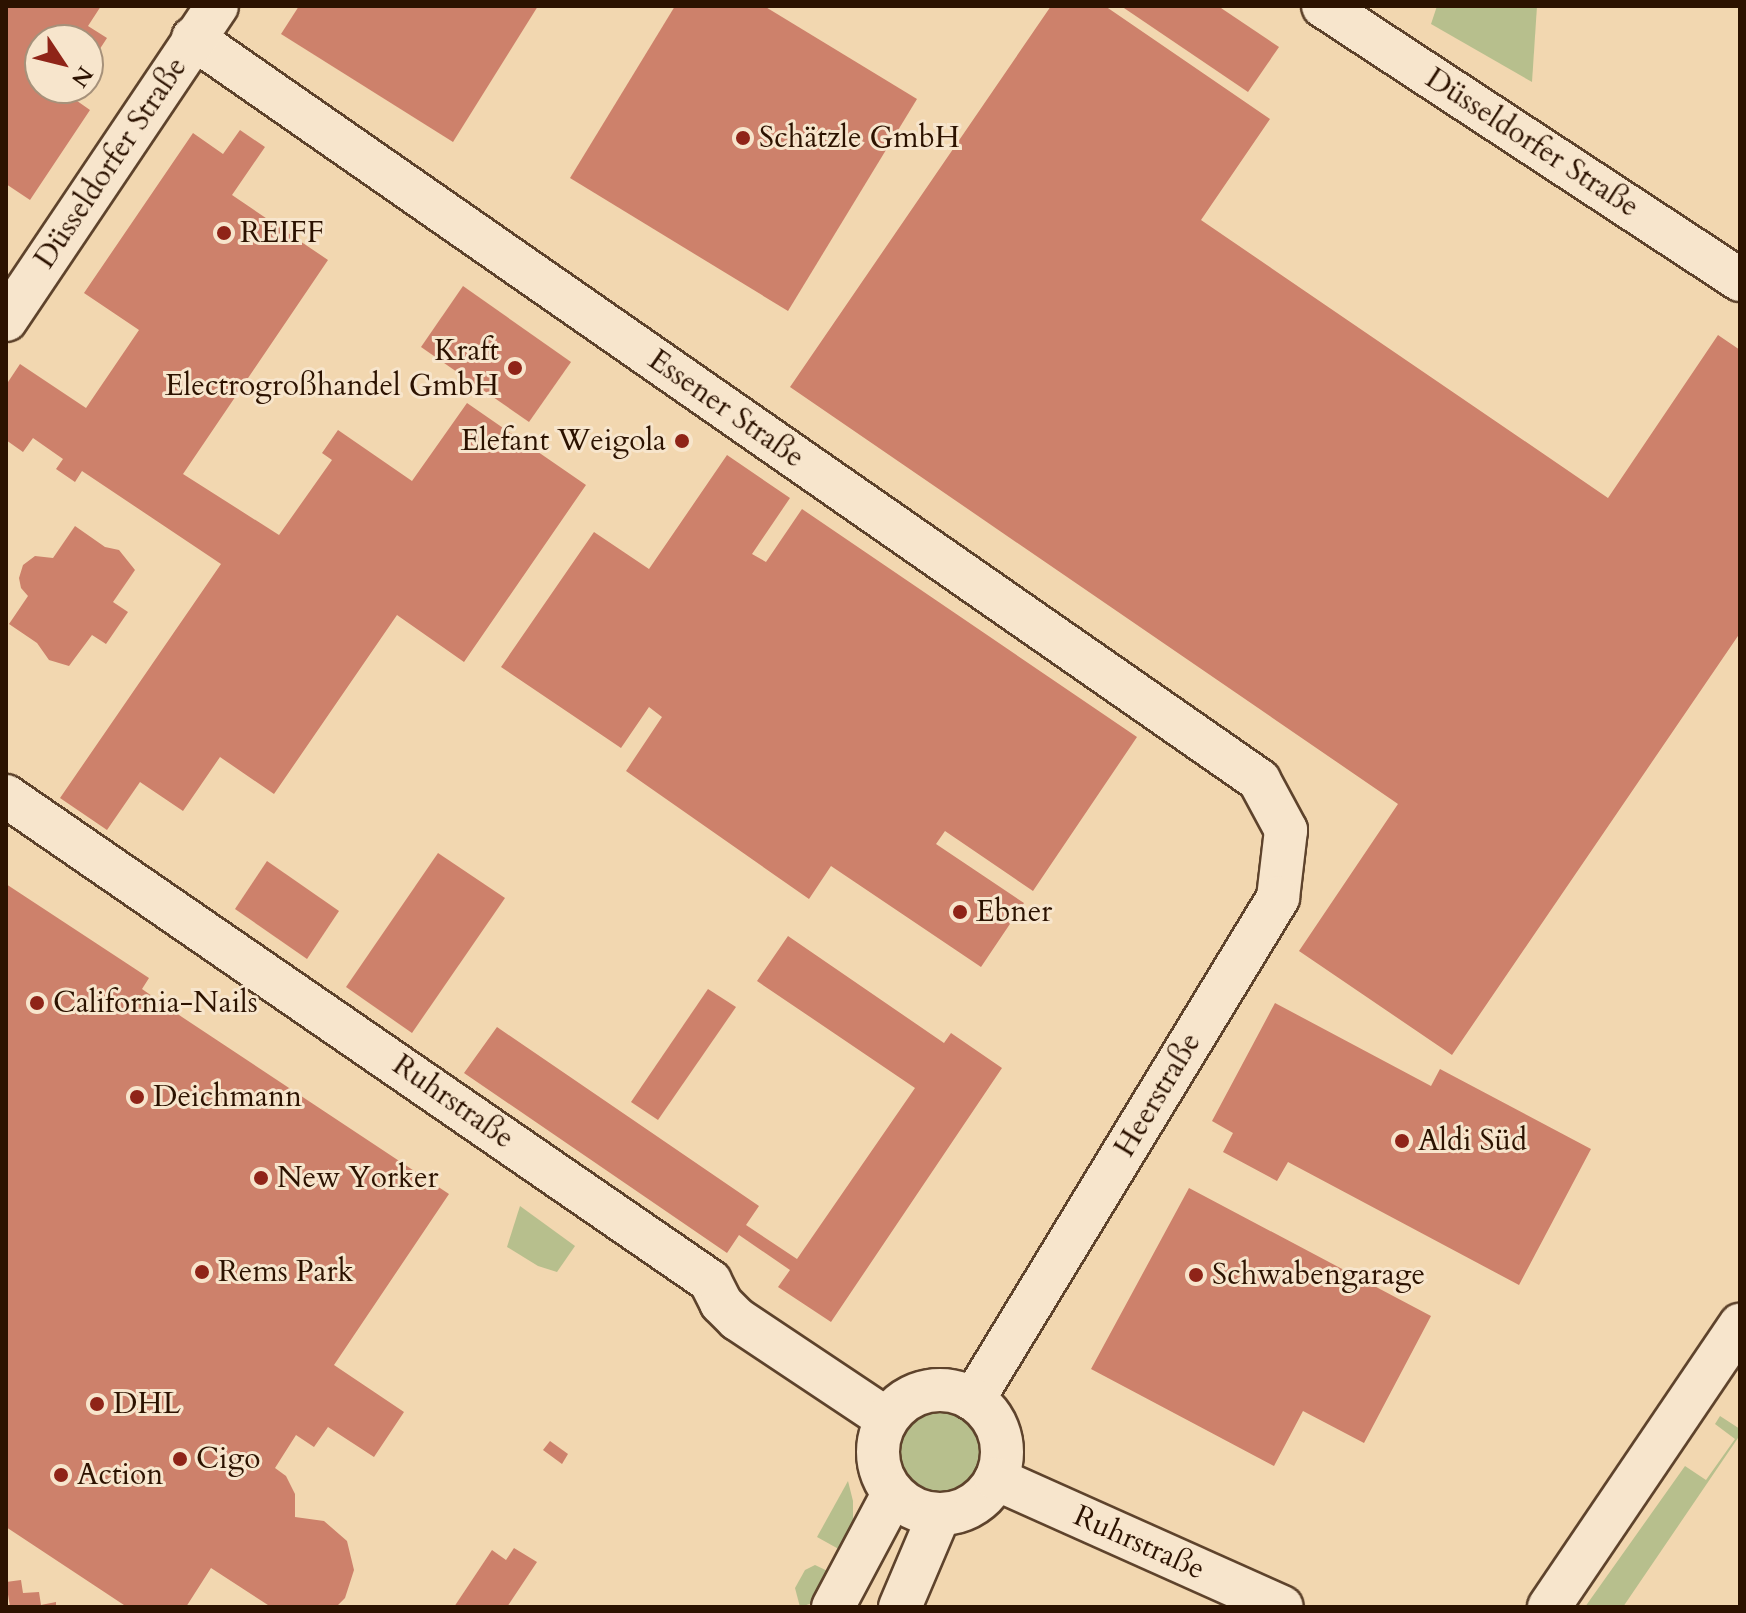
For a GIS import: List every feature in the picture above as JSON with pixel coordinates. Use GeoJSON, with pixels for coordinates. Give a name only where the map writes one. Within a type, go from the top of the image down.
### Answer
{"type":"FeatureCollection","features":[{"type":"Feature","properties":{"kind":"street","name":"Düsseldorfer Straße"},"geometry":{"type":"LineString","coordinates":[[1323,6],[1740,280]]}},
{"type":"Feature","properties":{"kind":"street","name":"Düsseldorfer Straße"},"geometry":{"type":"LineString","coordinates":[[6,320],[205,22]]}},
{"type":"Feature","properties":{"kind":"street","name":"Essener Straße"},"geometry":{"type":"LineString","coordinates":[[205,22],[1259,780]]}},
{"type":"Feature","properties":{"kind":"street","name":"Heerstraße"},"geometry":{"type":"LineString","coordinates":[[973,1400],[1278,898],[1286,830],[1259,780]]}},
{"type":"Feature","properties":{"kind":"street","name":"Ruhrstraße"},"geometry":{"type":"LineString","coordinates":[[6,796],[710,1281],[721,1303],[737,1319],[887,1419]]}},
{"type":"Feature","properties":{"kind":"street"},"geometry":{"type":"LineString","coordinates":[[1549,1607],[1740,1325]]}},
{"type":"Feature","properties":{"kind":"street"},"geometry":{"type":"LineString","coordinates":[[926,1392],[955,1392],[973,1400],[996,1426],[1002,1444],[1002,1462],[996,1479],[973,1505],[939,1515],[906,1505],[893,1494],[882,1477],[878,1457],[879,1437],[887,1419],[900,1404],[926,1392]]}},
{"type":"Feature","properties":{"kind":"street","name":"Ruhrstraße"},"geometry":{"type":"LineString","coordinates":[[996,1479],[1282,1607]]}},
{"type":"Feature","properties":{"kind":"street"},"geometry":{"type":"LineString","coordinates":[[833,1607],[893,1494]]}},
{"type":"Feature","properties":{"kind":"street"},"geometry":{"type":"LineString","coordinates":[[900,1607],[939,1515]]}},
{"type":"Feature","properties":{"kind":"green space"},"geometry":{"type":"Polygon","coordinates":[[[1437,6],[1537,6],[1532,82],[1431,24],[1437,6]]]}},
{"type":"Feature","properties":{"kind":"green space"},"geometry":{"type":"Polygon","coordinates":[[[520,1206],[575,1246],[557,1272],[538,1266],[507,1247],[520,1206]]]}},
{"type":"Feature","properties":{"kind":"green space"},"geometry":{"type":"Polygon","coordinates":[[[934,1409],[950,1409],[973,1421],[982,1435],[985,1452],[982,1469],[973,1483],[950,1495],[934,1495],[918,1488],[906,1476],[899,1460],[899,1444],[906,1428],[918,1416],[934,1409]]]}},
{"type":"Feature","properties":{"kind":"green space"},"geometry":{"type":"Polygon","coordinates":[[[1720,1416],[1740,1429],[1740,1435],[1623,1607],[1585,1607],[1685,1466],[1706,1480],[1735,1439],[1715,1424],[1720,1416]]]}},
{"type":"Feature","properties":{"kind":"green space"},"geometry":{"type":"Polygon","coordinates":[[[848,1481],[853,1501],[853,1528],[844,1552],[817,1537],[848,1481]]]}},
{"type":"Feature","properties":{"kind":"green space"},"geometry":{"type":"Polygon","coordinates":[[[815,1565],[836,1575],[822,1600],[800,1607],[795,1588],[805,1570],[815,1565]]]}},
{"type":"Feature","properties":{"kind":"building"},"geometry":{"type":"Polygon","coordinates":[[[6,6],[101,6],[89,24],[24,24],[24,104],[81,104],[90,110],[30,200],[6,184],[6,6]]]}},
{"type":"Feature","properties":{"kind":"building"},"geometry":{"type":"Polygon","coordinates":[[[299,6],[538,6],[453,142],[281,34],[299,6]]]}},
{"type":"Feature","properties":{"kind":"building","name":"Schätzle GmbH"},"geometry":{"type":"Polygon","coordinates":[[[675,6],[764,6],[917,99],[788,311],[570,178],[675,6]]]}},
{"type":"Feature","properties":{"kind":"building"},"geometry":{"type":"Polygon","coordinates":[[[1051,6],[1105,6],[1270,119],[1201,220],[1608,498],[1718,335],[1740,350],[1740,633],[1452,1055],[1299,951],[1398,804],[790,387],[1051,6]]]}},
{"type":"Feature","properties":{"kind":"building"},"geometry":{"type":"Polygon","coordinates":[[[1121,6],[1218,6],[1279,47],[1248,92],[1121,6]]]}},
{"type":"Feature","properties":{"kind":"building"},"geometry":{"type":"Polygon","coordinates":[[[240,130],[265,147],[232,195],[328,260],[183,474],[279,535],[332,460],[322,453],[338,430],[412,481],[467,403],[586,485],[464,662],[397,615],[274,794],[220,757],[183,811],[140,782],[107,830],[60,798],[221,564],[82,471],[75,482],[56,469],[63,459],[33,438],[23,452],[6,440],[6,385],[20,364],[86,408],[139,330],[84,293],[193,133],[223,154],[240,130]]]}},
{"type":"Feature","properties":{"kind":"building"},"geometry":{"type":"Polygon","coordinates":[[[463,286],[571,362],[529,422],[421,347],[463,286]]]}},
{"type":"Feature","properties":{"kind":"building"},"geometry":{"type":"Polygon","coordinates":[[[727,455],[790,498],[752,554],[766,562],[802,509],[1137,737],[1033,891],[945,831],[936,844],[1024,903],[981,967],[831,866],[809,899],[626,771],[662,717],[649,707],[621,748],[501,667],[594,532],[649,569],[727,455]]]}},
{"type":"Feature","properties":{"kind":"building"},"geometry":{"type":"Polygon","coordinates":[[[75,526],[105,547],[119,550],[135,570],[113,602],[128,612],[106,644],[92,635],[69,666],[49,660],[37,643],[9,624],[28,596],[21,588],[19,578],[23,565],[35,556],[53,558],[75,526]]]}},
{"type":"Feature","properties":{"kind":"building"},"geometry":{"type":"Polygon","coordinates":[[[438,853],[505,898],[412,1033],[346,987],[438,853]]]}},
{"type":"Feature","properties":{"kind":"building"},"geometry":{"type":"Polygon","coordinates":[[[267,861],[339,911],[307,959],[235,909],[267,861]]]}},
{"type":"Feature","properties":{"kind":"building","name":"Rems Park"},"geometry":{"type":"Polygon","coordinates":[[[6,884],[149,978],[142,989],[182,1017],[449,1194],[334,1365],[404,1412],[374,1457],[328,1427],[314,1447],[296,1435],[275,1468],[286,1476],[295,1494],[295,1517],[324,1521],[347,1541],[354,1570],[345,1598],[336,1607],[271,1607],[211,1568],[186,1607],[127,1607],[6,1527],[6,884]]]}},
{"type":"Feature","properties":{"kind":"building"},"geometry":{"type":"Polygon","coordinates":[[[788,936],[944,1043],[951,1033],[1002,1068],[831,1322],[778,1287],[790,1270],[739,1235],[727,1253],[464,1073],[497,1027],[759,1206],[746,1225],[797,1259],[915,1088],[757,981],[788,936]]]}},
{"type":"Feature","properties":{"kind":"building"},"geometry":{"type":"Polygon","coordinates":[[[708,989],[736,1007],[658,1120],[631,1102],[708,989]]]}},
{"type":"Feature","properties":{"kind":"building","name":"Aldi Süd"},"geometry":{"type":"Polygon","coordinates":[[[1275,1003],[1431,1086],[1440,1069],[1591,1149],[1519,1285],[1288,1162],[1277,1181],[1223,1152],[1233,1133],[1212,1121],[1275,1003]]]}},
{"type":"Feature","properties":{"kind":"building"},"geometry":{"type":"Polygon","coordinates":[[[1189,1188],[1431,1316],[1364,1443],[1303,1411],[1274,1466],[1091,1369],[1189,1188]]]}},
{"type":"Feature","properties":{"kind":"building"},"geometry":{"type":"Polygon","coordinates":[[[550,1441],[568,1454],[562,1464],[543,1450],[550,1441]]]}},
{"type":"Feature","properties":{"kind":"building"},"geometry":{"type":"Polygon","coordinates":[[[514,1548],[537,1562],[507,1607],[454,1607],[492,1550],[506,1560],[514,1548]]]}},
{"type":"Feature","properties":{"kind":"building"},"geometry":{"type":"Polygon","coordinates":[[[21,1580],[23,1593],[39,1592],[41,1605],[56,1602],[56,1607],[10,1607],[6,1582],[21,1580]]]}},
{"type":"Feature","properties":{"kind":"place","name":"Schätzle GmbH"},"geometry":{"type":"Point","coordinates":[743,138]}},
{"type":"Feature","properties":{"kind":"place","name":"REIFF"},"geometry":{"type":"Point","coordinates":[224,233]}},
{"type":"Feature","properties":{"kind":"place","name":"Kraft Electrogroßhandel GmbH"},"geometry":{"type":"Point","coordinates":[515,368]}},
{"type":"Feature","properties":{"kind":"place","name":"Elefant Weigola"},"geometry":{"type":"Point","coordinates":[682,441]}},
{"type":"Feature","properties":{"kind":"place","name":"Ebner"},"geometry":{"type":"Point","coordinates":[960,912]}},
{"type":"Feature","properties":{"kind":"place","name":"California-Nails"},"geometry":{"type":"Point","coordinates":[37,1003]}},
{"type":"Feature","properties":{"kind":"place","name":"Deichmann"},"geometry":{"type":"Point","coordinates":[137,1097]}},
{"type":"Feature","properties":{"kind":"place","name":"Aldi Süd"},"geometry":{"type":"Point","coordinates":[1402,1141]}},
{"type":"Feature","properties":{"kind":"place","name":"New Yorker"},"geometry":{"type":"Point","coordinates":[261,1178]}},
{"type":"Feature","properties":{"kind":"place","name":"Rems Park"},"geometry":{"type":"Point","coordinates":[202,1272]}},
{"type":"Feature","properties":{"kind":"place","name":"Schwabengarage"},"geometry":{"type":"Point","coordinates":[1196,1275]}},
{"type":"Feature","properties":{"kind":"place","name":"DHL"},"geometry":{"type":"Point","coordinates":[97,1404]}},
{"type":"Feature","properties":{"kind":"place","name":"Cigo"},"geometry":{"type":"Point","coordinates":[180,1459]}},
{"type":"Feature","properties":{"kind":"place","name":"Action"},"geometry":{"type":"Point","coordinates":[61,1475]}}]}
